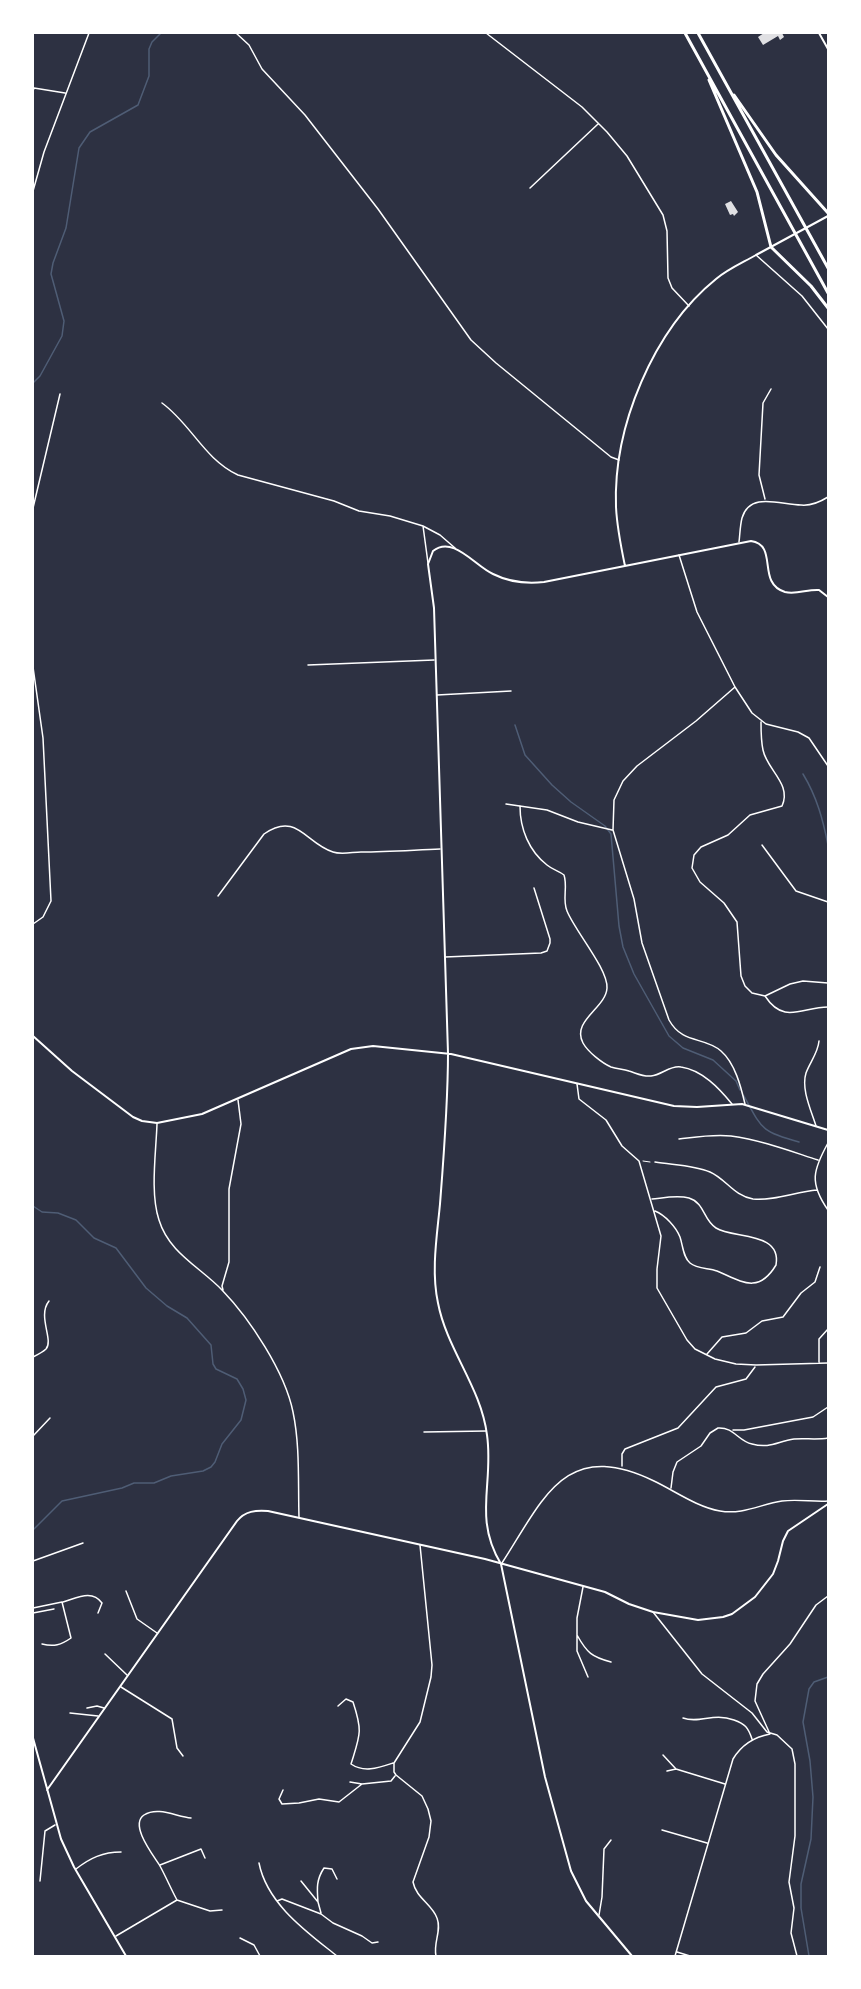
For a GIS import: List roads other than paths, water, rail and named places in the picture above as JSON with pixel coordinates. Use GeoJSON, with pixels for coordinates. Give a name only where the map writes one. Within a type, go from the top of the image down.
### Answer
{"type":"FeatureCollection","features":[{"type":"Feature","properties":{"kind":"highway"},"geometry":{"type":"LineString","coordinates":[[685,33],[828,292]]}},
{"type":"Feature","properties":{"kind":"highway"},"geometry":{"type":"LineString","coordinates":[[698,33],[828,268]]}},
{"type":"Feature","properties":{"kind":"highway"},"geometry":{"type":"LineString","coordinates":[[703,67],[757,192],[771,247],[811,286],[828,308]]}},
{"type":"Feature","properties":{"kind":"highway"},"geometry":{"type":"LineString","coordinates":[[726,84],[776,155],[828,214]]}},
{"type":"Feature","properties":{"kind":"street"},"geometry":{"type":"LineString","coordinates":[[33,191],[44,152],[88,33]]}},
{"type":"Feature","properties":{"kind":"street"},"geometry":{"type":"LineString","coordinates":[[236,33],[249,45],[262,69],[305,116],[378,209],[471,340],[611,457],[620,460]]}},
{"type":"Feature","properties":{"kind":"street"},"geometry":{"type":"LineString","coordinates":[[487,33],[599,123],[627,156],[663,214],[667,231],[668,278],[672,288],[689,307]]}},
{"type":"Feature","properties":{"kind":"street"},"geometry":{"type":"LineString","coordinates":[[819,33],[828,49]]}},
{"type":"Feature","properties":{"kind":"street"},"geometry":{"type":"LineString","coordinates":[[33,91],[34,88],[66,93]]}},
{"type":"Feature","properties":{"kind":"street"},"geometry":{"type":"LineString","coordinates":[[530,188],[599,123]]}},
{"type":"Feature","properties":{"kind":"street"},"geometry":{"type":"LineString","coordinates":[[625,566],[616,507],[624,433],[639,388],[663,341],[689,307],[714,281],[828,214]]}},
{"type":"Feature","properties":{"kind":"street"},"geometry":{"type":"LineString","coordinates":[[756,255],[802,296],[828,329]]}},
{"type":"Feature","properties":{"kind":"street"},"geometry":{"type":"LineString","coordinates":[[765,500],[759,475],[763,404],[771,389]]}},
{"type":"Feature","properties":{"kind":"street"},"geometry":{"type":"LineString","coordinates":[[33,508],[60,394]]}},
{"type":"Feature","properties":{"kind":"street"},"geometry":{"type":"LineString","coordinates":[[162,403],[184,423],[216,462],[227,470],[334,501],[359,511],[390,516],[423,526],[440,535],[489,572],[518,582],[544,582],[739,542],[755,541],[763,547],[769,576],[780,590],[791,593],[819,590],[828,597]]}},
{"type":"Feature","properties":{"kind":"street"},"geometry":{"type":"LineString","coordinates":[[739,542],[741,521],[745,512],[753,504],[765,500],[805,505],[817,503],[828,497]]}},
{"type":"Feature","properties":{"kind":"street"},"geometry":{"type":"LineString","coordinates":[[423,526],[434,608],[448,1053],[447,1115],[435,1278],[437,1302],[446,1330],[471,1381],[487,1431],[489,1463],[485,1506],[486,1524],[490,1541],[501,1564],[548,1788],[574,1879],[582,1895],[632,1956]]}},
{"type":"Feature","properties":{"kind":"street"},"geometry":{"type":"LineString","coordinates":[[428,564],[431,554],[438,547],[456,548]]}},
{"type":"Feature","properties":{"kind":"street"},"geometry":{"type":"LineString","coordinates":[[678,555],[697,612],[735,687],[753,713],[761,722],[806,736],[828,765]]}},
{"type":"Feature","properties":{"kind":"street"},"geometry":{"type":"LineString","coordinates":[[308,665],[435,660]]}},
{"type":"Feature","properties":{"kind":"street"},"geometry":{"type":"LineString","coordinates":[[33,667],[43,738],[51,901],[44,917],[33,924]]}},
{"type":"Feature","properties":{"kind":"street"},"geometry":{"type":"LineString","coordinates":[[735,687],[648,757],[627,777],[614,800],[613,830],[634,899],[642,943],[669,1020],[674,1029],[683,1036],[715,1047],[724,1054],[735,1073],[745,1104]]}},
{"type":"Feature","properties":{"kind":"street"},"geometry":{"type":"LineString","coordinates":[[436,694],[511,691]]}},
{"type":"Feature","properties":{"kind":"street"},"geometry":{"type":"LineString","coordinates":[[761,722],[762,750],[782,784],[785,800],[782,806],[750,815],[728,835],[701,847],[694,855],[692,864],[697,878],[724,903],[736,922],[741,976],[745,986],[752,993],[765,996],[798,982],[810,980],[828,983]]}},
{"type":"Feature","properties":{"kind":"street"},"geometry":{"type":"LineString","coordinates":[[506,804],[547,810],[578,822],[613,830]]}},
{"type":"Feature","properties":{"kind":"street"},"geometry":{"type":"LineString","coordinates":[[520,806],[520,819],[527,841],[533,852],[546,864],[564,875],[566,880],[564,899],[567,910],[607,982],[602,1002],[582,1026],[581,1035],[584,1044],[609,1065],[642,1076],[654,1076],[673,1067],[694,1071],[714,1084],[732,1104]]}},
{"type":"Feature","properties":{"kind":"street"},"geometry":{"type":"LineString","coordinates":[[218,896],[264,834],[273,828],[282,826],[292,826],[334,853],[441,849]]}},
{"type":"Feature","properties":{"kind":"street"},"geometry":{"type":"LineString","coordinates":[[762,845],[796,891],[828,902]]}},
{"type":"Feature","properties":{"kind":"street"},"geometry":{"type":"LineString","coordinates":[[444,957],[547,951],[550,939],[534,888]]}},
{"type":"Feature","properties":{"kind":"street"},"geometry":{"type":"LineString","coordinates":[[765,996],[773,1006],[790,1014],[828,1006]]}},
{"type":"Feature","properties":{"kind":"street"},"geometry":{"type":"LineString","coordinates":[[33,1036],[66,1066],[142,1121],[157,1122],[194,1116],[356,1048],[373,1046],[448,1053],[674,1106],[745,1104],[828,1130]]}},
{"type":"Feature","properties":{"kind":"street"},"geometry":{"type":"LineString","coordinates":[[816,1126],[804,1087],[805,1075],[819,1041]]}},
{"type":"Feature","properties":{"kind":"street"},"geometry":{"type":"LineString","coordinates":[[577,1083],[579,1099],[606,1120],[622,1146],[638,1159],[652,1199],[661,1236],[657,1262],[657,1288],[694,1349],[716,1359],[735,1364],[828,1363]]}},
{"type":"Feature","properties":{"kind":"street"},"geometry":{"type":"LineString","coordinates":[[224,1291],[222,1286],[229,1262],[229,1189],[241,1124],[238,1099]]}},
{"type":"Feature","properties":{"kind":"street"},"geometry":{"type":"LineString","coordinates":[[157,1122],[155,1190],[159,1221],[164,1232],[182,1256],[224,1291],[252,1327],[278,1372],[290,1401],[296,1433],[298,1517]]}},
{"type":"Feature","properties":{"kind":"street"},"geometry":{"type":"LineString","coordinates":[[679,1138],[730,1136],[752,1140],[818,1160]]}},
{"type":"Feature","properties":{"kind":"street"},"geometry":{"type":"LineString","coordinates":[[828,1143],[818,1160],[815,1172],[817,1190],[828,1210]]}},
{"type":"Feature","properties":{"kind":"street"},"geometry":{"type":"LineString","coordinates":[[655,1162],[707,1171],[719,1177],[737,1193],[752,1198],[778,1198],[817,1190]]}},
{"type":"Feature","properties":{"kind":"street"},"geometry":{"type":"LineString","coordinates":[[652,1199],[679,1197],[695,1201],[701,1206],[710,1224],[717,1229],[770,1245],[776,1255],[776,1264],[762,1280],[750,1284],[695,1266],[686,1258],[675,1229],[659,1212],[654,1210]]}},
{"type":"Feature","properties":{"kind":"street"},"geometry":{"type":"LineString","coordinates":[[706,1355],[722,1337],[746,1333],[762,1321],[779,1319],[786,1315],[801,1293],[815,1282],[820,1267]]}},
{"type":"Feature","properties":{"kind":"street"},"geometry":{"type":"LineString","coordinates":[[33,1357],[47,1349],[49,1344],[44,1316],[45,1306],[49,1301]]}},
{"type":"Feature","properties":{"kind":"street"},"geometry":{"type":"LineString","coordinates":[[819,1363],[819,1339],[828,1329]]}},
{"type":"Feature","properties":{"kind":"street"},"geometry":{"type":"LineString","coordinates":[[622,1467],[622,1454],[625,1449],[678,1428],[716,1387],[746,1379],[756,1365]]}},
{"type":"Feature","properties":{"kind":"street"},"geometry":{"type":"LineString","coordinates":[[671,1489],[675,1466],[680,1459],[701,1446],[710,1433],[716,1429],[722,1427],[744,1430],[813,1417],[828,1407]]}},
{"type":"Feature","properties":{"kind":"street"},"geometry":{"type":"LineString","coordinates":[[33,1436],[50,1418]]}},
{"type":"Feature","properties":{"kind":"street"},"geometry":{"type":"LineString","coordinates":[[732,1430],[745,1442],[766,1446],[792,1440],[828,1438]]}},
{"type":"Feature","properties":{"kind":"street"},"geometry":{"type":"LineString","coordinates":[[424,1432],[487,1431]]}},
{"type":"Feature","properties":{"kind":"street"},"geometry":{"type":"LineString","coordinates":[[501,1564],[540,1504],[564,1478],[577,1470],[590,1466],[622,1467],[705,1507],[723,1512],[748,1511],[790,1500],[828,1502]]}},
{"type":"Feature","properties":{"kind":"street"},"geometry":{"type":"LineString","coordinates":[[47,1790],[240,1517],[251,1512],[261,1510],[298,1517],[420,1544],[605,1592],[628,1604],[653,1612],[689,1620],[708,1620],[732,1614],[755,1597],[769,1580],[788,1531],[828,1502]]}},
{"type":"Feature","properties":{"kind":"street"},"geometry":{"type":"LineString","coordinates":[[33,1561],[83,1543]]}},
{"type":"Feature","properties":{"kind":"street"},"geometry":{"type":"LineString","coordinates":[[420,1544],[432,1665],[431,1677],[420,1722],[394,1763],[394,1772],[422,1796],[430,1815],[429,1837],[413,1882],[417,1893],[434,1909],[440,1927],[434,1947],[436,1956]]}},
{"type":"Feature","properties":{"kind":"street"},"geometry":{"type":"LineString","coordinates":[[583,1586],[577,1618],[577,1651],[588,1677]]}},
{"type":"Feature","properties":{"kind":"street"},"geometry":{"type":"LineString","coordinates":[[126,1591],[137,1619],[157,1634]]}},
{"type":"Feature","properties":{"kind":"street"},"geometry":{"type":"LineString","coordinates":[[33,1608],[88,1594],[98,1597],[102,1603],[98,1612]]}},
{"type":"Feature","properties":{"kind":"street"},"geometry":{"type":"LineString","coordinates":[[770,1734],[755,1701],[757,1684],[795,1637],[816,1605],[828,1596]]}},
{"type":"Feature","properties":{"kind":"street"},"geometry":{"type":"LineString","coordinates":[[42,1644],[52,1646],[71,1638],[62,1602]]}},
{"type":"Feature","properties":{"kind":"street"},"geometry":{"type":"LineString","coordinates":[[33,1613],[54,1609]]}},
{"type":"Feature","properties":{"kind":"street"},"geometry":{"type":"LineString","coordinates":[[653,1612],[702,1674],[752,1713],[770,1734]]}},
{"type":"Feature","properties":{"kind":"street"},"geometry":{"type":"LineString","coordinates":[[577,1634],[584,1647],[594,1658],[611,1662]]}},
{"type":"Feature","properties":{"kind":"street"},"geometry":{"type":"LineString","coordinates":[[105,1654],[128,1676]]}},
{"type":"Feature","properties":{"kind":"street"},"geometry":{"type":"LineString","coordinates":[[120,1686],[172,1719],[177,1748],[183,1756]]}},
{"type":"Feature","properties":{"kind":"street"},"geometry":{"type":"LineString","coordinates":[[338,1706],[346,1699],[352,1702],[359,1720],[360,1735],[351,1764],[359,1770],[394,1763]]}},
{"type":"Feature","properties":{"kind":"street"},"geometry":{"type":"LineString","coordinates":[[87,1708],[98,1706],[105,1709]]}},
{"type":"Feature","properties":{"kind":"street"},"geometry":{"type":"LineString","coordinates":[[70,1713],[99,1716]]}},
{"type":"Feature","properties":{"kind":"street"},"geometry":{"type":"LineString","coordinates":[[682,1718],[689,1720],[724,1716],[744,1724],[749,1728],[753,1739]]}},
{"type":"Feature","properties":{"kind":"street"},"geometry":{"type":"LineString","coordinates":[[675,1956],[725,1784],[737,1752],[753,1739],[770,1734],[777,1736],[792,1749],[795,1764],[795,1836],[789,1882],[794,1908],[791,1933],[797,1956]]}},
{"type":"Feature","properties":{"kind":"street"},"geometry":{"type":"LineString","coordinates":[[33,1738],[61,1839],[75,1869],[126,1956]]}},
{"type":"Feature","properties":{"kind":"street"},"geometry":{"type":"LineString","coordinates":[[663,1755],[676,1769],[725,1784]]}},
{"type":"Feature","properties":{"kind":"street"},"geometry":{"type":"LineString","coordinates":[[667,1772],[676,1769]]}},
{"type":"Feature","properties":{"kind":"street"},"geometry":{"type":"LineString","coordinates":[[350,1782],[362,1784],[391,1781],[396,1776]]}},
{"type":"Feature","properties":{"kind":"street"},"geometry":{"type":"LineString","coordinates":[[283,1791],[279,1799],[282,1804],[319,1798],[339,1802],[362,1784]]}},
{"type":"Feature","properties":{"kind":"street"},"geometry":{"type":"LineString","coordinates":[[190,1818],[182,1817],[174,1812],[143,1815],[141,1835],[160,1865],[177,1900],[210,1911],[222,1910]]}},
{"type":"Feature","properties":{"kind":"street"},"geometry":{"type":"LineString","coordinates":[[40,1881],[45,1831],[56,1824]]}},
{"type":"Feature","properties":{"kind":"street"},"geometry":{"type":"LineString","coordinates":[[662,1830],[708,1843]]}},
{"type":"Feature","properties":{"kind":"street"},"geometry":{"type":"LineString","coordinates":[[599,1916],[604,1848],[611,1840]]}},
{"type":"Feature","properties":{"kind":"street"},"geometry":{"type":"LineString","coordinates":[[160,1865],[201,1849],[204,1858]]}},
{"type":"Feature","properties":{"kind":"street"},"geometry":{"type":"LineString","coordinates":[[75,1869],[87,1860],[121,1852]]}},
{"type":"Feature","properties":{"kind":"street"},"geometry":{"type":"LineString","coordinates":[[259,1863],[263,1879],[276,1901],[337,1956]]}},
{"type":"Feature","properties":{"kind":"street"},"geometry":{"type":"LineString","coordinates":[[321,1914],[317,1886],[319,1876],[324,1868],[332,1869],[337,1879]]}},
{"type":"Feature","properties":{"kind":"street"},"geometry":{"type":"LineString","coordinates":[[301,1881],[318,1902]]}},
{"type":"Feature","properties":{"kind":"street"},"geometry":{"type":"LineString","coordinates":[[276,1901],[282,1899],[321,1914],[333,1923],[372,1943],[378,1942]]}},
{"type":"Feature","properties":{"kind":"street"},"geometry":{"type":"LineString","coordinates":[[115,1937],[177,1900]]}},
{"type":"Feature","properties":{"kind":"street"},"geometry":{"type":"LineString","coordinates":[[240,1938],[254,1945],[260,1956]]}},
{"type":"Feature","properties":{"kind":"street"},"geometry":{"type":"LineString","coordinates":[[676,1952],[690,1956]]}},
{"type":"Feature","properties":{"kind":"waterway"},"geometry":{"type":"LineString","coordinates":[[33,383],[40,376],[62,336],[64,321],[51,274],[66,228],[79,148],[90,132],[138,105],[149,76],[149,49],[161,33]]}},
{"type":"Feature","properties":{"kind":"waterway"},"geometry":{"type":"LineString","coordinates":[[515,725],[525,755],[552,785],[571,802],[605,826],[611,834],[623,947],[634,974],[669,1036],[683,1048],[713,1060],[736,1081],[740,1090]]}},
{"type":"Feature","properties":{"kind":"waterway"},"geometry":{"type":"LineString","coordinates":[[803,774],[819,809],[828,845]]}},
{"type":"Feature","properties":{"kind":"waterway"},"geometry":{"type":"LineString","coordinates":[[828,903],[828,918]]}},
{"type":"Feature","properties":{"kind":"waterway"},"geometry":{"type":"LineString","coordinates":[[744,1096],[764,1128],[799,1142]]}},
{"type":"Feature","properties":{"kind":"waterway"},"geometry":{"type":"LineString","coordinates":[[33,1206],[42,1212],[58,1213],[76,1220],[94,1238],[116,1248],[146,1288],[167,1306],[187,1318],[211,1345],[213,1364],[216,1369],[237,1379],[246,1400],[241,1420],[222,1444],[211,1467],[203,1471],[171,1476],[154,1483],[134,1483],[122,1488],[62,1501],[33,1530]]}},
{"type":"Feature","properties":{"kind":"waterway"},"geometry":{"type":"LineString","coordinates":[[809,1956],[801,1908],[801,1884],[811,1839],[813,1797],[803,1722],[809,1689],[814,1682],[828,1677]]}}]}
